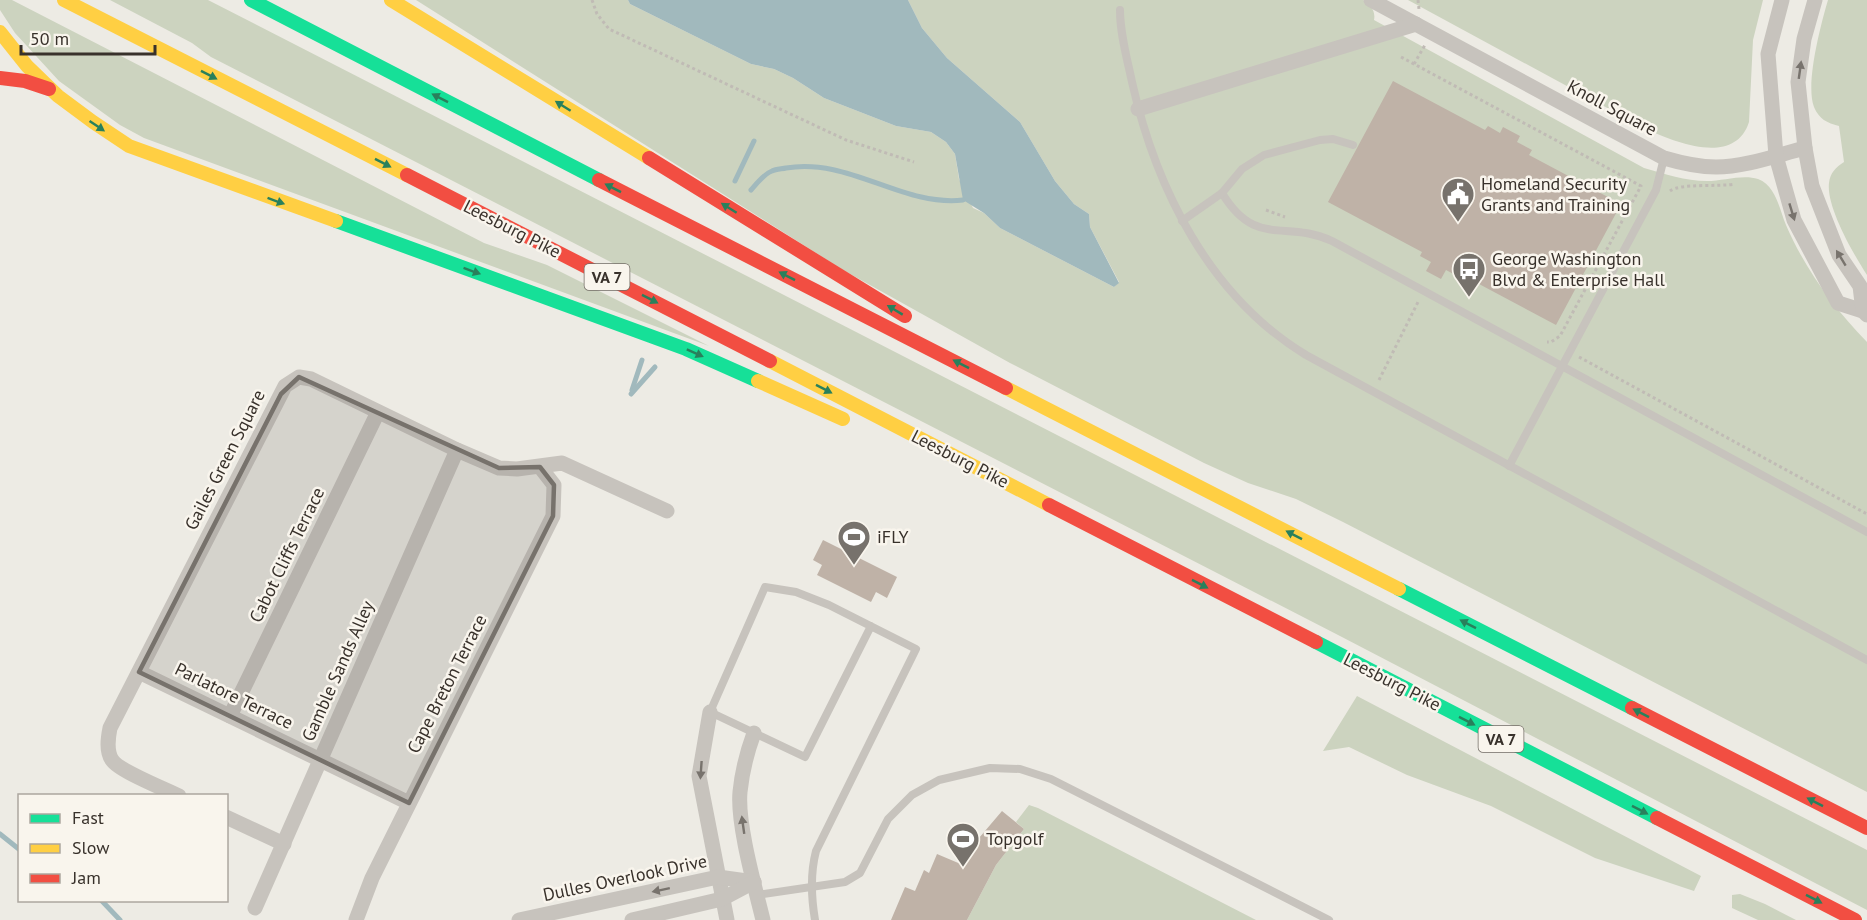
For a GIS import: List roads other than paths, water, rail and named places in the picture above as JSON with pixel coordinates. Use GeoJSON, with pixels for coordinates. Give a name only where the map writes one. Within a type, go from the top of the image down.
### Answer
{"type":"FeatureCollection","features":[{"type":"Feature","properties":{"kind":"highway","name":"Leesburg Pike"},"geometry":{"type":"LineString","coordinates":[[64,0],[660,304],[1854,920]]}},
{"type":"Feature","properties":{"kind":"highway"},"geometry":{"type":"LineString","coordinates":[[251,0],[1867,828]]}},
{"type":"Feature","properties":{"kind":"highway"},"geometry":{"type":"LineString","coordinates":[[391,0],[919,325]]}},
{"type":"Feature","properties":{"kind":"highway"},"geometry":{"type":"LineString","coordinates":[[0,32],[9,45],[51,89],[83,116],[129,146],[686,349],[855,424]]}},
{"type":"Feature","properties":{"kind":"highway"},"geometry":{"type":"LineString","coordinates":[[0,78],[29,81],[51,89]]}},
{"type":"Feature","properties":{"kind":"highway"},"geometry":{"type":"LineString","coordinates":[[948,342],[1163,467]]}},
{"type":"Feature","properties":{"kind":"highway"},"geometry":{"type":"LineString","coordinates":[[920,454],[1148,557]]}},
{"type":"Feature","properties":{"kind":"street","name":"Knoll Square"},"geometry":{"type":"LineString","coordinates":[[1371,0],[1664,158],[1687,164],[1716,167],[1739,164],[1805,148]]}},
{"type":"Feature","properties":{"kind":"street"},"geometry":{"type":"LineString","coordinates":[[1782,0],[1768,54],[1776,156],[1794,220],[1838,303],[1865,313]]}},
{"type":"Feature","properties":{"kind":"street"},"geometry":{"type":"LineString","coordinates":[[1815,0],[1804,39],[1798,82],[1805,148],[1812,186],[1839,255],[1860,286],[1865,313]]}},
{"type":"Feature","properties":{"kind":"street"},"geometry":{"type":"LineString","coordinates":[[1138,109],[1416,24]]}},
{"type":"Feature","properties":{"kind":"street","name":"Gailes Green Square"},"geometry":{"type":"LineString","coordinates":[[177,794],[118,767],[110,756],[108,738],[110,728],[285,386],[299,377],[311,379],[499,468],[517,470],[550,464],[568,465],[668,511]]}},
{"type":"Feature","properties":{"kind":"street","name":"Cabot Cliffs Terrace"},"geometry":{"type":"LineString","coordinates":[[230,716],[378,412]]}},
{"type":"Feature","properties":{"kind":"street","name":"Gamble Sands Alley"},"geometry":{"type":"LineString","coordinates":[[255,908],[457,450]]}},
{"type":"Feature","properties":{"kind":"street","name":"Cape Breton Terrace"},"geometry":{"type":"LineString","coordinates":[[356,920],[368,886],[553,516],[554,485],[540,466]]}},
{"type":"Feature","properties":{"kind":"street","name":"Parlatore Terrace"},"geometry":{"type":"LineString","coordinates":[[139,672],[409,803]]}},
{"type":"Feature","properties":{"kind":"street"},"geometry":{"type":"LineString","coordinates":[[710,712],[699,776],[727,920]]}},
{"type":"Feature","properties":{"kind":"street"},"geometry":{"type":"LineString","coordinates":[[754,733],[748,748],[740,794],[743,827],[763,920]]}},
{"type":"Feature","properties":{"kind":"street"},"geometry":{"type":"LineString","coordinates":[[228,818],[284,844]]}},
{"type":"Feature","properties":{"kind":"street","name":"Dulles Overlook Drive"},"geometry":{"type":"LineString","coordinates":[[519,920],[718,877],[755,889]]}},
{"type":"Feature","properties":{"kind":"street"},"geometry":{"type":"LineString","coordinates":[[622,898],[630,920],[755,889]]}},
{"type":"Feature","properties":{"kind":"lane"},"geometry":{"type":"LineString","coordinates":[[1120,10],[1123,38],[1138,109],[1164,181],[1182,221],[1204,257],[1220,277],[1251,311],[1282,339],[1306,356],[1867,660]]}},
{"type":"Feature","properties":{"kind":"lane"},"geometry":{"type":"LineString","coordinates":[[1182,221],[1222,193],[1242,169],[1264,155],[1320,140],[1333,139],[1353,145]]}},
{"type":"Feature","properties":{"kind":"lane"},"geometry":{"type":"LineString","coordinates":[[1509,466],[1657,187],[1664,158]]}},
{"type":"Feature","properties":{"kind":"lane"},"geometry":{"type":"LineString","coordinates":[[1222,193],[1236,212],[1259,228],[1312,234],[1326,238],[1867,532]]}},
{"type":"Feature","properties":{"kind":"lane"},"geometry":{"type":"LineString","coordinates":[[816,920],[811,869],[816,850],[916,649],[871,626],[829,605],[796,592],[765,587],[710,712],[805,757],[871,626]]}},
{"type":"Feature","properties":{"kind":"lane"},"geometry":{"type":"LineString","coordinates":[[755,889],[812,888],[845,882],[860,873],[888,819],[912,795],[939,780],[964,773],[990,768],[1020,769],[1057,782],[1329,920]]}},
{"type":"Feature","properties":{"kind":"water"},"geometry":{"type":"Polygon","coordinates":[[[628,0],[908,0],[922,28],[947,58],[1020,122],[1055,181],[1074,204],[1089,214],[1090,227],[1119,283],[1114,287],[1000,228],[984,213],[963,200],[955,154],[946,142],[931,132],[896,126],[824,98],[793,78],[774,69],[751,64],[630,4],[628,0]]]}},
{"type":"Feature","properties":{"kind":"waterway"},"geometry":{"type":"LineString","coordinates":[[735,181],[754,141]]}},
{"type":"Feature","properties":{"kind":"waterway"},"geometry":{"type":"LineString","coordinates":[[751,190],[763,176],[774,170],[809,167],[832,169],[918,196],[940,200],[963,200]]}},
{"type":"Feature","properties":{"kind":"waterway"},"geometry":{"type":"LineString","coordinates":[[632,390],[642,360]]}},
{"type":"Feature","properties":{"kind":"waterway"},"geometry":{"type":"LineString","coordinates":[[631,394],[655,367]]}},
{"type":"Feature","properties":{"kind":"waterway"},"geometry":{"type":"LineString","coordinates":[[0,834],[18,848]]}},
{"type":"Feature","properties":{"kind":"waterway"},"geometry":{"type":"LineString","coordinates":[[103,902],[120,920]]}},
{"type":"Feature","properties":{"kind":"place","name":"Homeland Security Grants and Training"},"geometry":{"type":"Point","coordinates":[1458,223]}},
{"type":"Feature","properties":{"kind":"place","name":"George Washington Blvd & Enterprise Hall"},"geometry":{"type":"Point","coordinates":[1469,298]}},
{"type":"Feature","properties":{"kind":"place","name":"iFLY"},"geometry":{"type":"Point","coordinates":[854,566]}},
{"type":"Feature","properties":{"kind":"place","name":"Topgolf"},"geometry":{"type":"Point","coordinates":[963,868]}}]}
